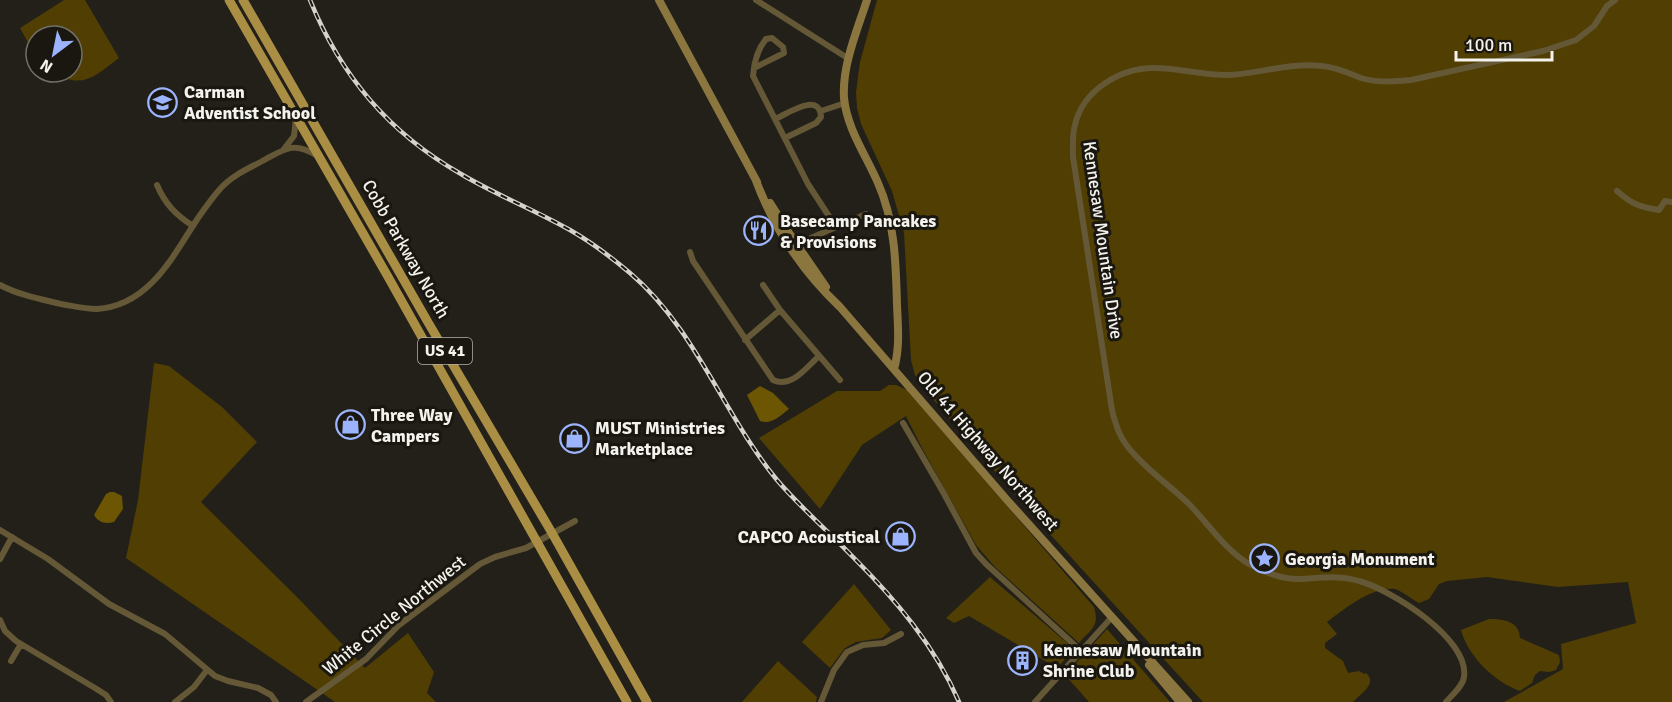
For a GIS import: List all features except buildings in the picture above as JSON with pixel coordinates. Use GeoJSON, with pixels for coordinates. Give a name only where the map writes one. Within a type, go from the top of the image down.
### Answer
{"type":"FeatureCollection","features":[{"type":"Feature","properties":{"kind":"main road","name":"Cobb Parkway North"},"geometry":{"type":"LineString","coordinates":[[230,0],[627,702]]}},
{"type":"Feature","properties":{"kind":"main road","name":"Cobb Parkway North"},"geometry":{"type":"LineString","coordinates":[[243,0],[648,702]]}},
{"type":"Feature","properties":{"kind":"street","name":"Old 41 Highway Northwest"},"geometry":{"type":"LineString","coordinates":[[659,0],[754,178],[771,216],[798,260],[815,282],[840,307],[1188,702]]}},
{"type":"Feature","properties":{"kind":"street"},"geometry":{"type":"LineString","coordinates":[[756,0],[849,59]]}},
{"type":"Feature","properties":{"kind":"street"},"geometry":{"type":"LineString","coordinates":[[867,0],[849,59],[844,84],[845,103],[848,120],[879,184],[892,232],[896,263],[898,345],[894,369]]}},
{"type":"Feature","properties":{"kind":"street","name":"Kennesaw Mountain Drive"},"geometry":{"type":"LineString","coordinates":[[1446,702],[1464,677],[1459,654],[1447,636],[1402,601],[1382,589],[1342,577],[1292,579],[1272,574],[1248,563],[1215,534],[1189,504],[1133,454],[1117,431],[1073,157],[1074,126],[1080,110],[1091,94],[1107,81],[1122,74],[1152,68],[1224,75],[1309,65],[1341,70],[1373,81],[1411,80],[1544,51],[1576,40],[1594,26],[1607,6],[1616,0]]}},
{"type":"Feature","properties":{"kind":"street"},"geometry":{"type":"LineString","coordinates":[[754,68],[784,53],[783,47],[772,38],[766,39],[757,54],[754,68],[753,76],[808,184],[836,227]]}},
{"type":"Feature","properties":{"kind":"street"},"geometry":{"type":"LineString","coordinates":[[821,111],[845,103]]}},
{"type":"Feature","properties":{"kind":"street"},"geometry":{"type":"LineString","coordinates":[[775,119],[809,104],[816,105],[821,111],[821,117],[816,123],[785,138]]}},
{"type":"Feature","properties":{"kind":"street"},"geometry":{"type":"LineString","coordinates":[[284,149],[294,136],[296,116]]}},
{"type":"Feature","properties":{"kind":"street"},"geometry":{"type":"LineString","coordinates":[[0,285],[19,294],[78,307],[98,309],[118,305],[136,297],[151,285],[223,185],[284,149],[303,148],[319,156]]}},
{"type":"Feature","properties":{"kind":"street"},"geometry":{"type":"LineString","coordinates":[[157,185],[167,205],[193,226]]}},
{"type":"Feature","properties":{"kind":"street"},"geometry":{"type":"LineString","coordinates":[[1617,191],[1631,203],[1652,209],[1659,210],[1669,202]]}},
{"type":"Feature","properties":{"kind":"street"},"geometry":{"type":"LineString","coordinates":[[811,238],[866,214]]}},
{"type":"Feature","properties":{"kind":"street"},"geometry":{"type":"LineString","coordinates":[[690,252],[693,261],[772,381],[781,384],[789,382],[819,356]]}},
{"type":"Feature","properties":{"kind":"street"},"geometry":{"type":"LineString","coordinates":[[763,285],[780,310],[840,380]]}},
{"type":"Feature","properties":{"kind":"street"},"geometry":{"type":"LineString","coordinates":[[745,340],[780,310]]}},
{"type":"Feature","properties":{"kind":"street"},"geometry":{"type":"LineString","coordinates":[[903,423],[976,553],[1081,651]]}},
{"type":"Feature","properties":{"kind":"street","name":"White Circle Northwest"},"geometry":{"type":"LineString","coordinates":[[306,702],[366,659],[399,625],[480,564],[519,550],[575,521]]}},
{"type":"Feature","properties":{"kind":"street"},"geometry":{"type":"LineString","coordinates":[[0,530],[48,559],[109,604],[165,634],[222,680],[258,688],[271,695],[276,702]]}},
{"type":"Feature","properties":{"kind":"street"},"geometry":{"type":"LineString","coordinates":[[0,559],[12,537]]}},
{"type":"Feature","properties":{"kind":"street"},"geometry":{"type":"LineString","coordinates":[[1035,702],[1112,617]]}},
{"type":"Feature","properties":{"kind":"street","name":"Old 41 Highway Northwest"},"geometry":{"type":"LineString","coordinates":[[1112,617],[1180,702]]}},
{"type":"Feature","properties":{"kind":"street"},"geometry":{"type":"LineString","coordinates":[[0,620],[5,631],[21,644],[106,695],[111,702]]}},
{"type":"Feature","properties":{"kind":"street"},"geometry":{"type":"LineString","coordinates":[[821,702],[834,670],[847,652],[863,645],[889,641],[902,634]]}},
{"type":"Feature","properties":{"kind":"street"},"geometry":{"type":"LineString","coordinates":[[11,661],[21,644]]}},
{"type":"Feature","properties":{"kind":"street"},"geometry":{"type":"LineString","coordinates":[[175,702],[194,687],[207,670]]}},
{"type":"Feature","properties":{"kind":"shaded area"},"geometry":{"type":"Polygon","coordinates":[[[64,0],[85,0],[119,58],[95,76],[84,80],[84,24],[26,24],[64,0]]]}},
{"type":"Feature","properties":{"kind":"shaded area"},"geometry":{"type":"Polygon","coordinates":[[[877,0],[1672,0],[1672,702],[1504,702],[1563,669],[1561,644],[1636,623],[1628,582],[1558,587],[1487,577],[1447,581],[1439,584],[1429,599],[1419,603],[1395,589],[1377,591],[1359,600],[1327,622],[1337,634],[1325,643],[1325,648],[1343,661],[1348,673],[1359,671],[1366,673],[1369,677],[1369,685],[1353,702],[1203,702],[1028,510],[915,375],[911,360],[904,233],[892,191],[861,124],[857,108],[856,92],[860,62],[877,0]]]}},
{"type":"Feature","properties":{"kind":"shaded area"},"geometry":{"type":"Polygon","coordinates":[[[154,363],[169,366],[222,407],[257,442],[201,502],[365,668],[408,633],[434,672],[427,693],[436,702],[335,702],[126,558],[138,500],[154,363]]]}},
{"type":"Feature","properties":{"kind":"shaded area"},"geometry":{"type":"Polygon","coordinates":[[[889,385],[896,385],[907,390],[1094,607],[1095,623],[1091,631],[1079,643],[995,567],[976,545],[906,416],[862,445],[820,509],[759,438],[837,391],[880,391],[889,385]]]}},
{"type":"Feature","properties":{"kind":"shaded area"},"geometry":{"type":"Polygon","coordinates":[[[760,386],[773,393],[789,409],[772,421],[760,421],[747,395],[760,386]]]}},
{"type":"Feature","properties":{"kind":"shaded area"},"geometry":{"type":"Polygon","coordinates":[[[110,492],[122,496],[123,509],[114,522],[105,523],[94,515],[106,494],[110,492]]]}},
{"type":"Feature","properties":{"kind":"shaded area"},"geometry":{"type":"Polygon","coordinates":[[[990,577],[1074,649],[1057,668],[969,616],[954,623],[946,618],[990,577]]]}},
{"type":"Feature","properties":{"kind":"shaded area"},"geometry":{"type":"Polygon","coordinates":[[[854,584],[891,630],[882,638],[856,642],[845,648],[830,668],[802,642],[854,584]]]}},
{"type":"Feature","properties":{"kind":"shaded area"},"geometry":{"type":"Polygon","coordinates":[[[1489,619],[1510,622],[1517,628],[1520,638],[1559,655],[1560,662],[1556,670],[1540,671],[1535,675],[1532,683],[1520,691],[1492,675],[1476,658],[1464,640],[1461,630],[1489,619]]]}},
{"type":"Feature","properties":{"kind":"shaded area"},"geometry":{"type":"Polygon","coordinates":[[[1107,629],[1170,702],[1089,702],[1065,675],[1107,629]]]}},
{"type":"Feature","properties":{"kind":"shaded area"},"geometry":{"type":"Polygon","coordinates":[[[778,661],[817,697],[816,702],[742,702],[778,661]]]}},
{"type":"Feature","properties":{"kind":"railway"},"geometry":{"type":"LineString","coordinates":[[310,0],[322,28],[352,78],[370,100],[411,140],[474,182],[586,240],[623,267],[653,295],[691,346],[741,428],[777,480],[869,573],[899,607],[926,643],[959,702]]}},
{"type":"Feature","properties":{"kind":"place","name":"Carman Adventist School"},"geometry":{"type":"Point","coordinates":[163,102]}},
{"type":"Feature","properties":{"kind":"place","name":"Basecamp Pancakes & Provisions"},"geometry":{"type":"Point","coordinates":[759,231]}},
{"type":"Feature","properties":{"kind":"place","name":"Three Way Campers"},"geometry":{"type":"Point","coordinates":[350,425]}},
{"type":"Feature","properties":{"kind":"place","name":"MUST Ministries Marketplace"},"geometry":{"type":"Point","coordinates":[574,438]}},
{"type":"Feature","properties":{"kind":"place","name":"CAPCO Acoustical"},"geometry":{"type":"Point","coordinates":[901,537]}},
{"type":"Feature","properties":{"kind":"place","name":"Georgia Monument"},"geometry":{"type":"Point","coordinates":[1264,559]}},
{"type":"Feature","properties":{"kind":"place","name":"Kennesaw Mountain Shrine Club"},"geometry":{"type":"Point","coordinates":[1022,660]}}]}
